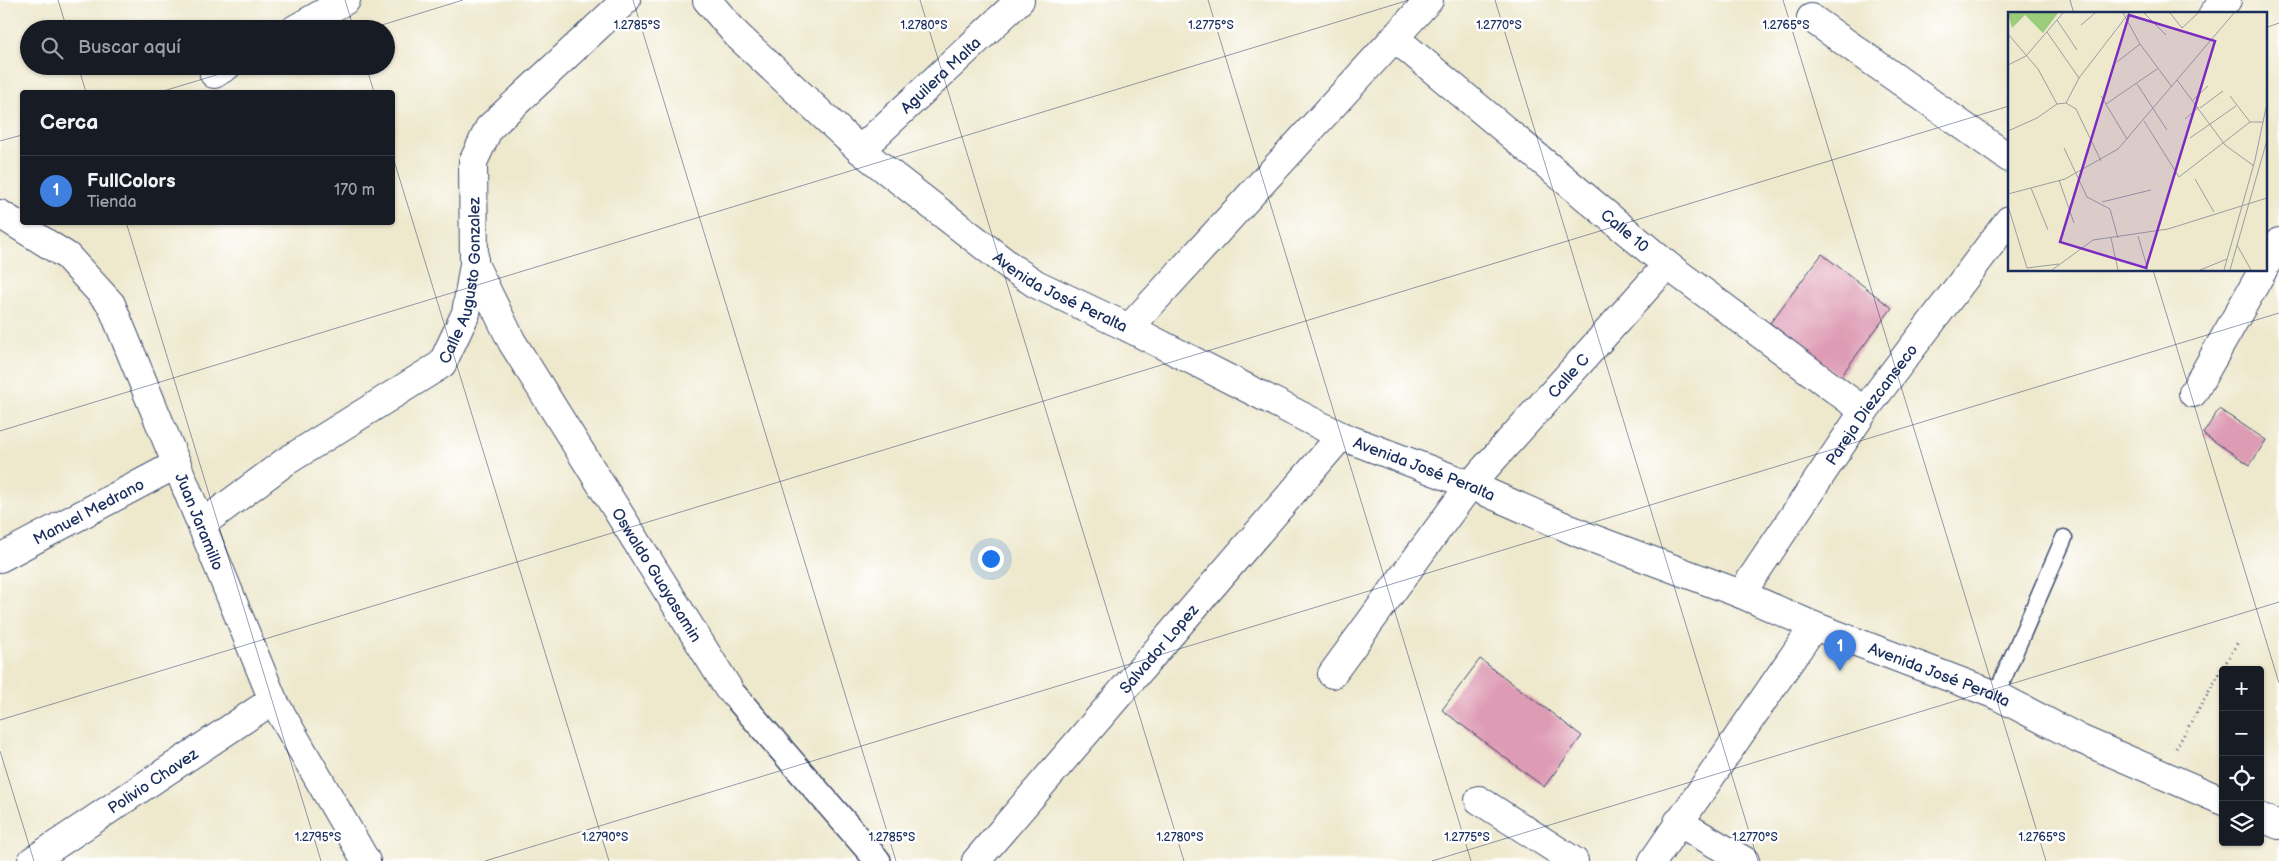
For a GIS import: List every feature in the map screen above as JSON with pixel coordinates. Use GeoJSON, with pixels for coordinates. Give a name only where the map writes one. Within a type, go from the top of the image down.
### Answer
{"type":"FeatureCollection","features":[{"type":"Feature","properties":{"kind":"main road"},"geometry":{"type":"LineString","coordinates":[[311,20],[346,0]]}},
{"type":"Feature","properties":{"kind":"main road","name":"Calle Augusto Gonzalez"},"geometry":{"type":"LineString","coordinates":[[202,524],[285,462],[442,364],[466,313],[474,264],[473,162],[489,128],[626,0]]}},
{"type":"Feature","properties":{"kind":"main road","name":"Avenida José Peralta"},"geometry":{"type":"LineString","coordinates":[[706,0],[737,35],[860,150],[1015,270],[1036,284],[1129,328],[1341,436],[1470,485],[1586,536],[1741,594],[1814,626],[1996,695],[2080,739],[2219,799]]}},
{"type":"Feature","properties":{"kind":"main road","name":"Aguilera Malta"},"geometry":{"type":"LineString","coordinates":[[860,150],[1020,0]]}},
{"type":"Feature","properties":{"kind":"main road"},"geometry":{"type":"LineString","coordinates":[[1129,328],[1429,0]]}},
{"type":"Feature","properties":{"kind":"main road"},"geometry":{"type":"LineString","coordinates":[[2215,12],[2227,0]]}},
{"type":"Feature","properties":{"kind":"main road"},"geometry":{"type":"LineString","coordinates":[[1811,18],[2008,157]]}},
{"type":"Feature","properties":{"kind":"main road","name":"Calle 10"},"geometry":{"type":"LineString","coordinates":[[1395,38],[1667,265],[1864,411]]}},
{"type":"Feature","properties":{"kind":"main road","name":"Juan Jaramillo"},"geometry":{"type":"LineString","coordinates":[[0,214],[67,256],[111,304],[273,700],[366,861]]}},
{"type":"Feature","properties":{"kind":"main road","name":"Pareja Diezcanseco"},"geometry":{"type":"LineString","coordinates":[[1741,594],[1864,411],[2008,221]]}},
{"type":"Feature","properties":{"kind":"main road"},"geometry":{"type":"LineString","coordinates":[[2266,264],[2279,242]]}},
{"type":"Feature","properties":{"kind":"main road","name":"Oswaldo Guayasamin"},"geometry":{"type":"LineString","coordinates":[[474,264],[512,342],[728,688]]}},
{"type":"Feature","properties":{"kind":"main road","name":"Calle C"},"geometry":{"type":"LineString","coordinates":[[1332,674],[1470,485],[1667,265]]}},
{"type":"Feature","properties":{"kind":"main road"},"geometry":{"type":"LineString","coordinates":[[2193,393],[2262,271]]}},
{"type":"Feature","properties":{"kind":"main road","name":"Salvador Lopez"},"geometry":{"type":"LineString","coordinates":[[976,861],[1341,436]]}},
{"type":"Feature","properties":{"kind":"main road","name":"Manuel Medrano"},"geometry":{"type":"LineString","coordinates":[[0,558],[177,464]]}},
{"type":"Feature","properties":{"kind":"main road"},"geometry":{"type":"LineString","coordinates":[[1654,861],[1678,822],[1814,626]]}},
{"type":"Feature","properties":{"kind":"main road","name":"Polivio Chavez"},"geometry":{"type":"LineString","coordinates":[[32,861],[273,700]]}},
{"type":"Feature","properties":{"kind":"main road"},"geometry":{"type":"LineString","coordinates":[[1479,800],[1574,861]]}},
{"type":"Feature","properties":{"kind":"main road"},"geometry":{"type":"LineString","coordinates":[[2264,819],[2279,825]]}},
{"type":"Feature","properties":{"kind":"main road"},"geometry":{"type":"LineString","coordinates":[[1678,822],[1745,861]]}},
{"type":"Feature","properties":{"kind":"street","name":"Oswaldo Guayasamin"},"geometry":{"type":"LineString","coordinates":[[728,688],[878,861]]}},
{"type":"Feature","properties":{"kind":"lane"},"geometry":{"type":"LineString","coordinates":[[1996,695],[2064,538]]}},
{"type":"Feature","properties":{"kind":"path"},"geometry":{"type":"LineString","coordinates":[[2160,775],[2238,642]]}},
{"type":"Feature","properties":{"kind":"building"},"geometry":{"type":"Polygon","coordinates":[[[1822,254],[1892,308],[1840,377],[1770,323],[1822,254]]]}},
{"type":"Feature","properties":{"kind":"building"},"geometry":{"type":"Polygon","coordinates":[[[2219,409],[2266,440],[2250,465],[2203,434],[2219,409]]]}},
{"type":"Feature","properties":{"kind":"building"},"geometry":{"type":"Polygon","coordinates":[[[1480,659],[1582,736],[1544,787],[1442,710],[1480,659]]]}},
{"type":"Feature","properties":{"kind":"place","name":"FullColors"},"geometry":{"type":"Point","coordinates":[1840,671]}}]}
